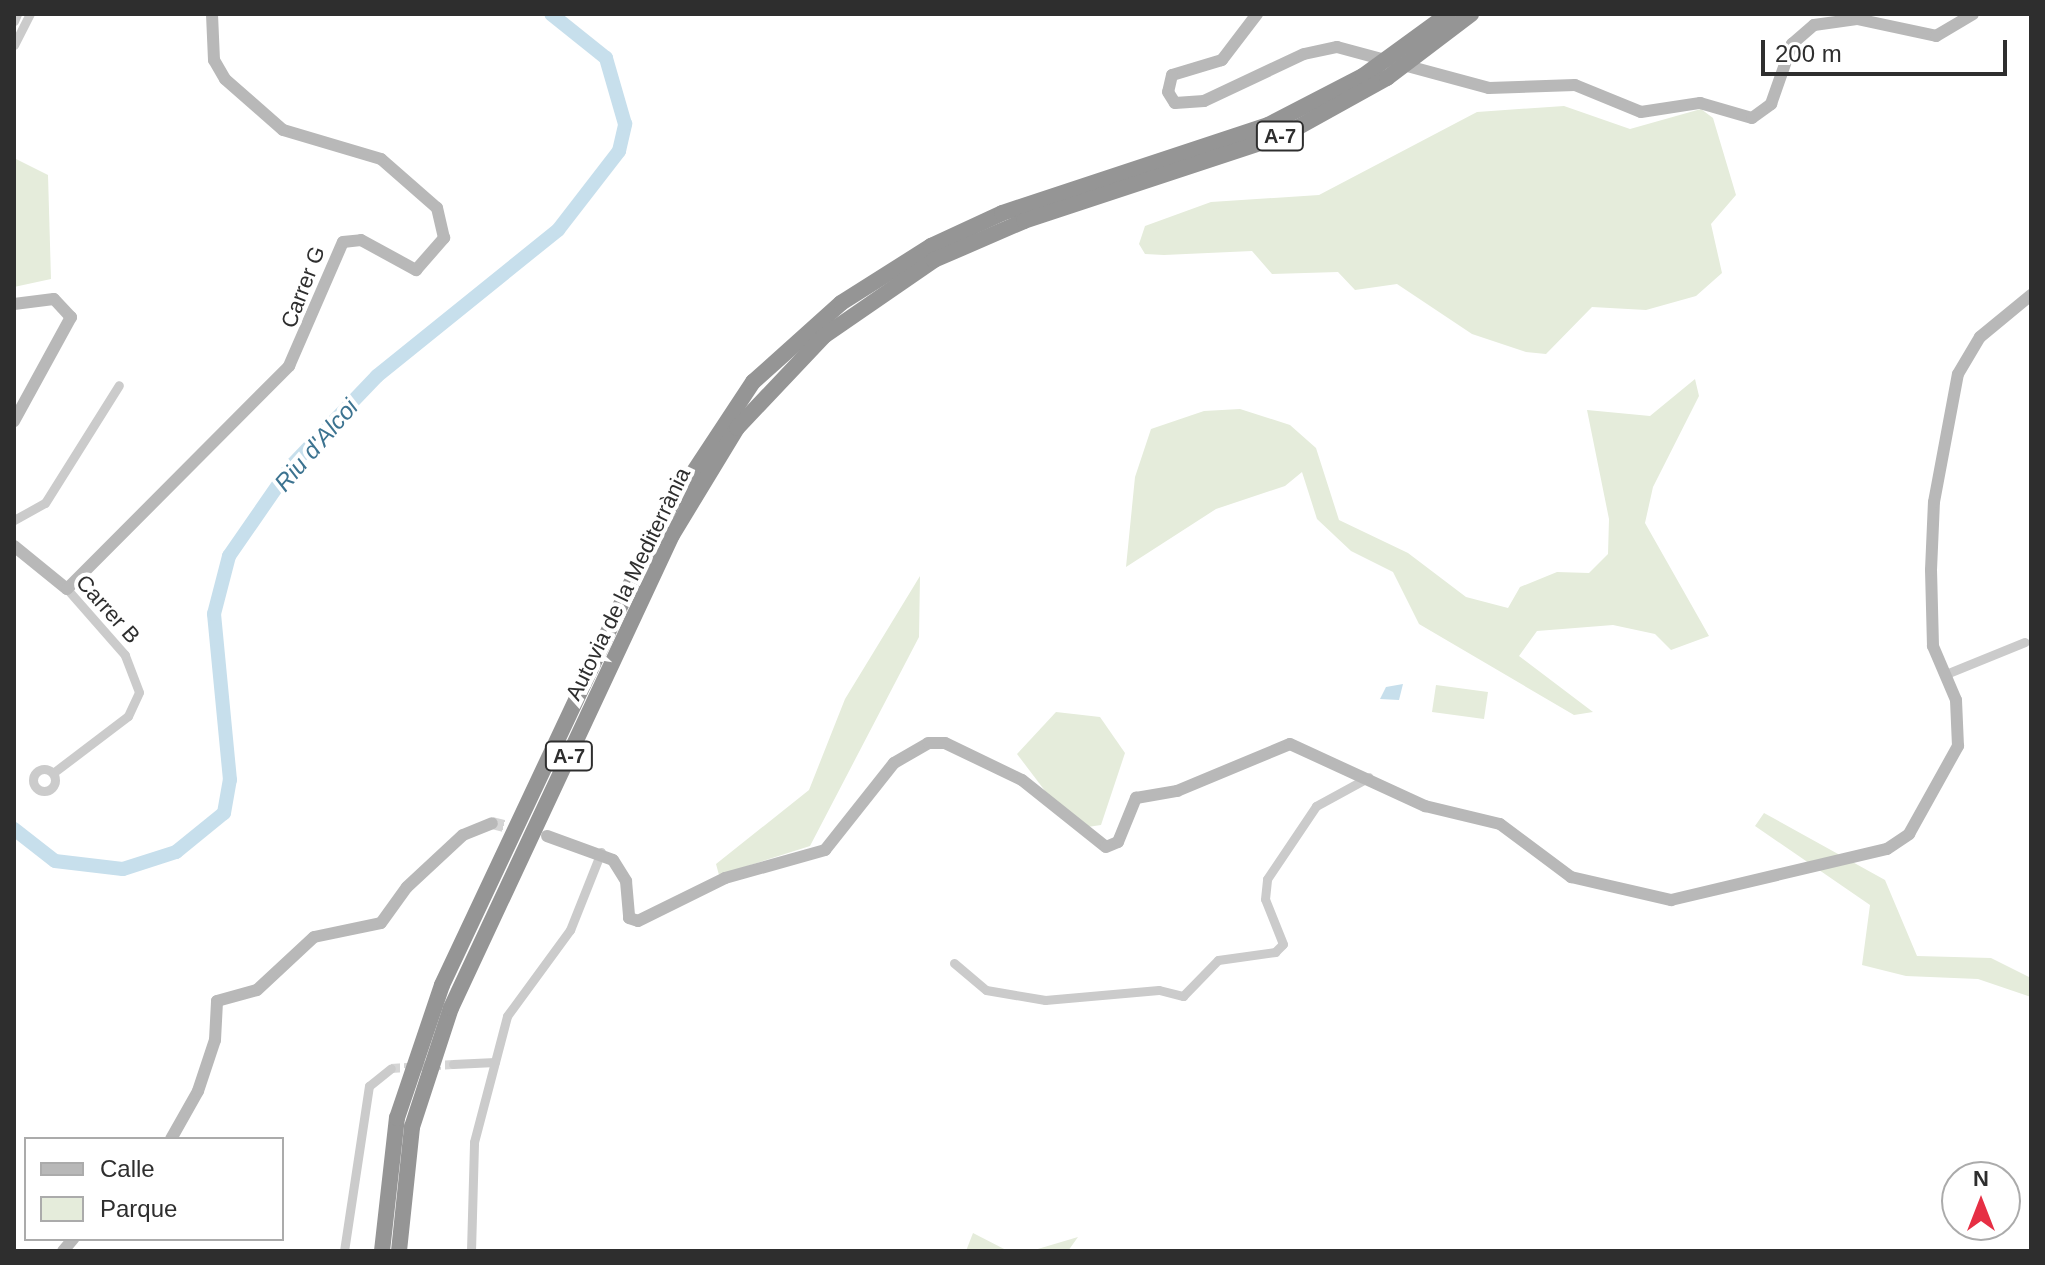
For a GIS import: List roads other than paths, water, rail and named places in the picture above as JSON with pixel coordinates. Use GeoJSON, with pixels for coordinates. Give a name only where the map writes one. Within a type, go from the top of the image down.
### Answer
{"type":"FeatureCollection","features":[{"type":"Feature","properties":{"kind":"highway","name":"Autovia de la Mediterrània"},"geometry":{"type":"LineString","coordinates":[[382,1251],[395,1128],[421,1037],[658,526],[753,382],[845,309],[934,260],[1058,202],[1268,125],[1363,76],[1448,14]]}},
{"type":"Feature","properties":{"kind":"highway","name":"Autovia de la Mediterrània"},"geometry":{"type":"LineString","coordinates":[[1058,202],[1284,135],[1387,78],[1471,14]]}},
{"type":"Feature","properties":{"kind":"highway","name":"Autovia de la Mediterrània"},"geometry":{"type":"LineString","coordinates":[[399,1251],[410,1137],[443,1028],[672,535],[737,428],[845,309]]}},
{"type":"Feature","properties":{"kind":"street"},"geometry":{"type":"LineString","coordinates":[[14,21],[17,14]]}},
{"type":"Feature","properties":{"kind":"street"},"geometry":{"type":"LineString","coordinates":[[14,45],[30,14]]}},
{"type":"Feature","properties":{"kind":"street","name":"Carrer G"},"geometry":{"type":"LineString","coordinates":[[67,589],[289,366],[343,242],[361,240],[416,270],[445,233],[437,208],[374,154],[283,130],[244,97],[215,65],[212,14]]}},
{"type":"Feature","properties":{"kind":"street"},"geometry":{"type":"LineString","coordinates":[[1257,14],[1222,60],[1172,75],[1168,92],[1175,103],[1204,101],[1304,54],[1354,49],[1489,88],[1575,85],[1641,112],[1692,102],[1752,118],[1771,104],[1792,44],[1814,25],[1857,19],[1936,36],[1973,14]]}},
{"type":"Feature","properties":{"kind":"street"},"geometry":{"type":"LineString","coordinates":[[547,836],[601,852],[620,869],[629,918],[638,921],[725,878],[825,850],[894,763],[932,742],[1022,780],[1106,847],[1118,842],[1136,798],[1177,791],[1285,745],[1369,777],[1425,806],[1500,824],[1571,877],[1688,899],[1832,868],[1902,842],[1957,753],[1956,700],[1933,641],[1931,541],[1957,379],[1980,337],[2031,295]]}},
{"type":"Feature","properties":{"kind":"street"},"geometry":{"type":"LineString","coordinates":[[14,304],[54,299],[71,317],[14,421]]}},
{"type":"Feature","properties":{"kind":"street"},"geometry":{"type":"LineString","coordinates":[[14,520],[45,503],[119,385]]}},
{"type":"Feature","properties":{"kind":"street","name":"Carrer B"},"geometry":{"type":"LineString","coordinates":[[14,546],[67,589],[125,655],[139,692],[128,716],[53,773]]}},
{"type":"Feature","properties":{"kind":"street"},"geometry":{"type":"LineString","coordinates":[[1946,674],[2025,642]]}},
{"type":"Feature","properties":{"kind":"street"},"geometry":{"type":"LineString","coordinates":[[954,963],[986,990],[1045,1000],[1159,990],[1183,996],[1218,960],[1275,952],[1283,944],[1265,899],[1267,879],[1316,806],[1369,777]]}},
{"type":"Feature","properties":{"kind":"street"},"geometry":{"type":"LineString","coordinates":[[172,1137],[198,1091],[215,1040],[217,1001],[257,990],[314,937],[381,923],[407,887],[463,835],[492,823]]}},
{"type":"Feature","properties":{"kind":"street"},"geometry":{"type":"LineString","coordinates":[[471,1251],[472,1159],[495,1062],[514,1002],[570,930],[601,852]]}},
{"type":"Feature","properties":{"kind":"street"},"geometry":{"type":"LineString","coordinates":[[453,1064],[495,1062]]}},
{"type":"Feature","properties":{"kind":"street"},"geometry":{"type":"LineString","coordinates":[[344,1251],[369,1086],[391,1068]]}},
{"type":"Feature","properties":{"kind":"water"},"geometry":{"type":"Polygon","coordinates":[[[1403,684],[1399,700],[1380,699],[1386,687],[1403,684]]]}},
{"type":"Feature","properties":{"kind":"waterway","name":"Riu d'Alcoi"},"geometry":{"type":"LineString","coordinates":[[14,829],[55,861],[123,869],[176,852],[224,813],[230,780],[214,614],[229,556],[292,465],[377,376],[558,230],[619,151],[625,124],[606,58],[551,14]]}},
{"type":"Feature","properties":{"kind":"tunnel"},"geometry":{"type":"LineString","coordinates":[[492,823],[524,831]]}},
{"type":"Feature","properties":{"kind":"tunnel"},"geometry":{"type":"LineString","coordinates":[[391,1068],[453,1064]]}}]}
